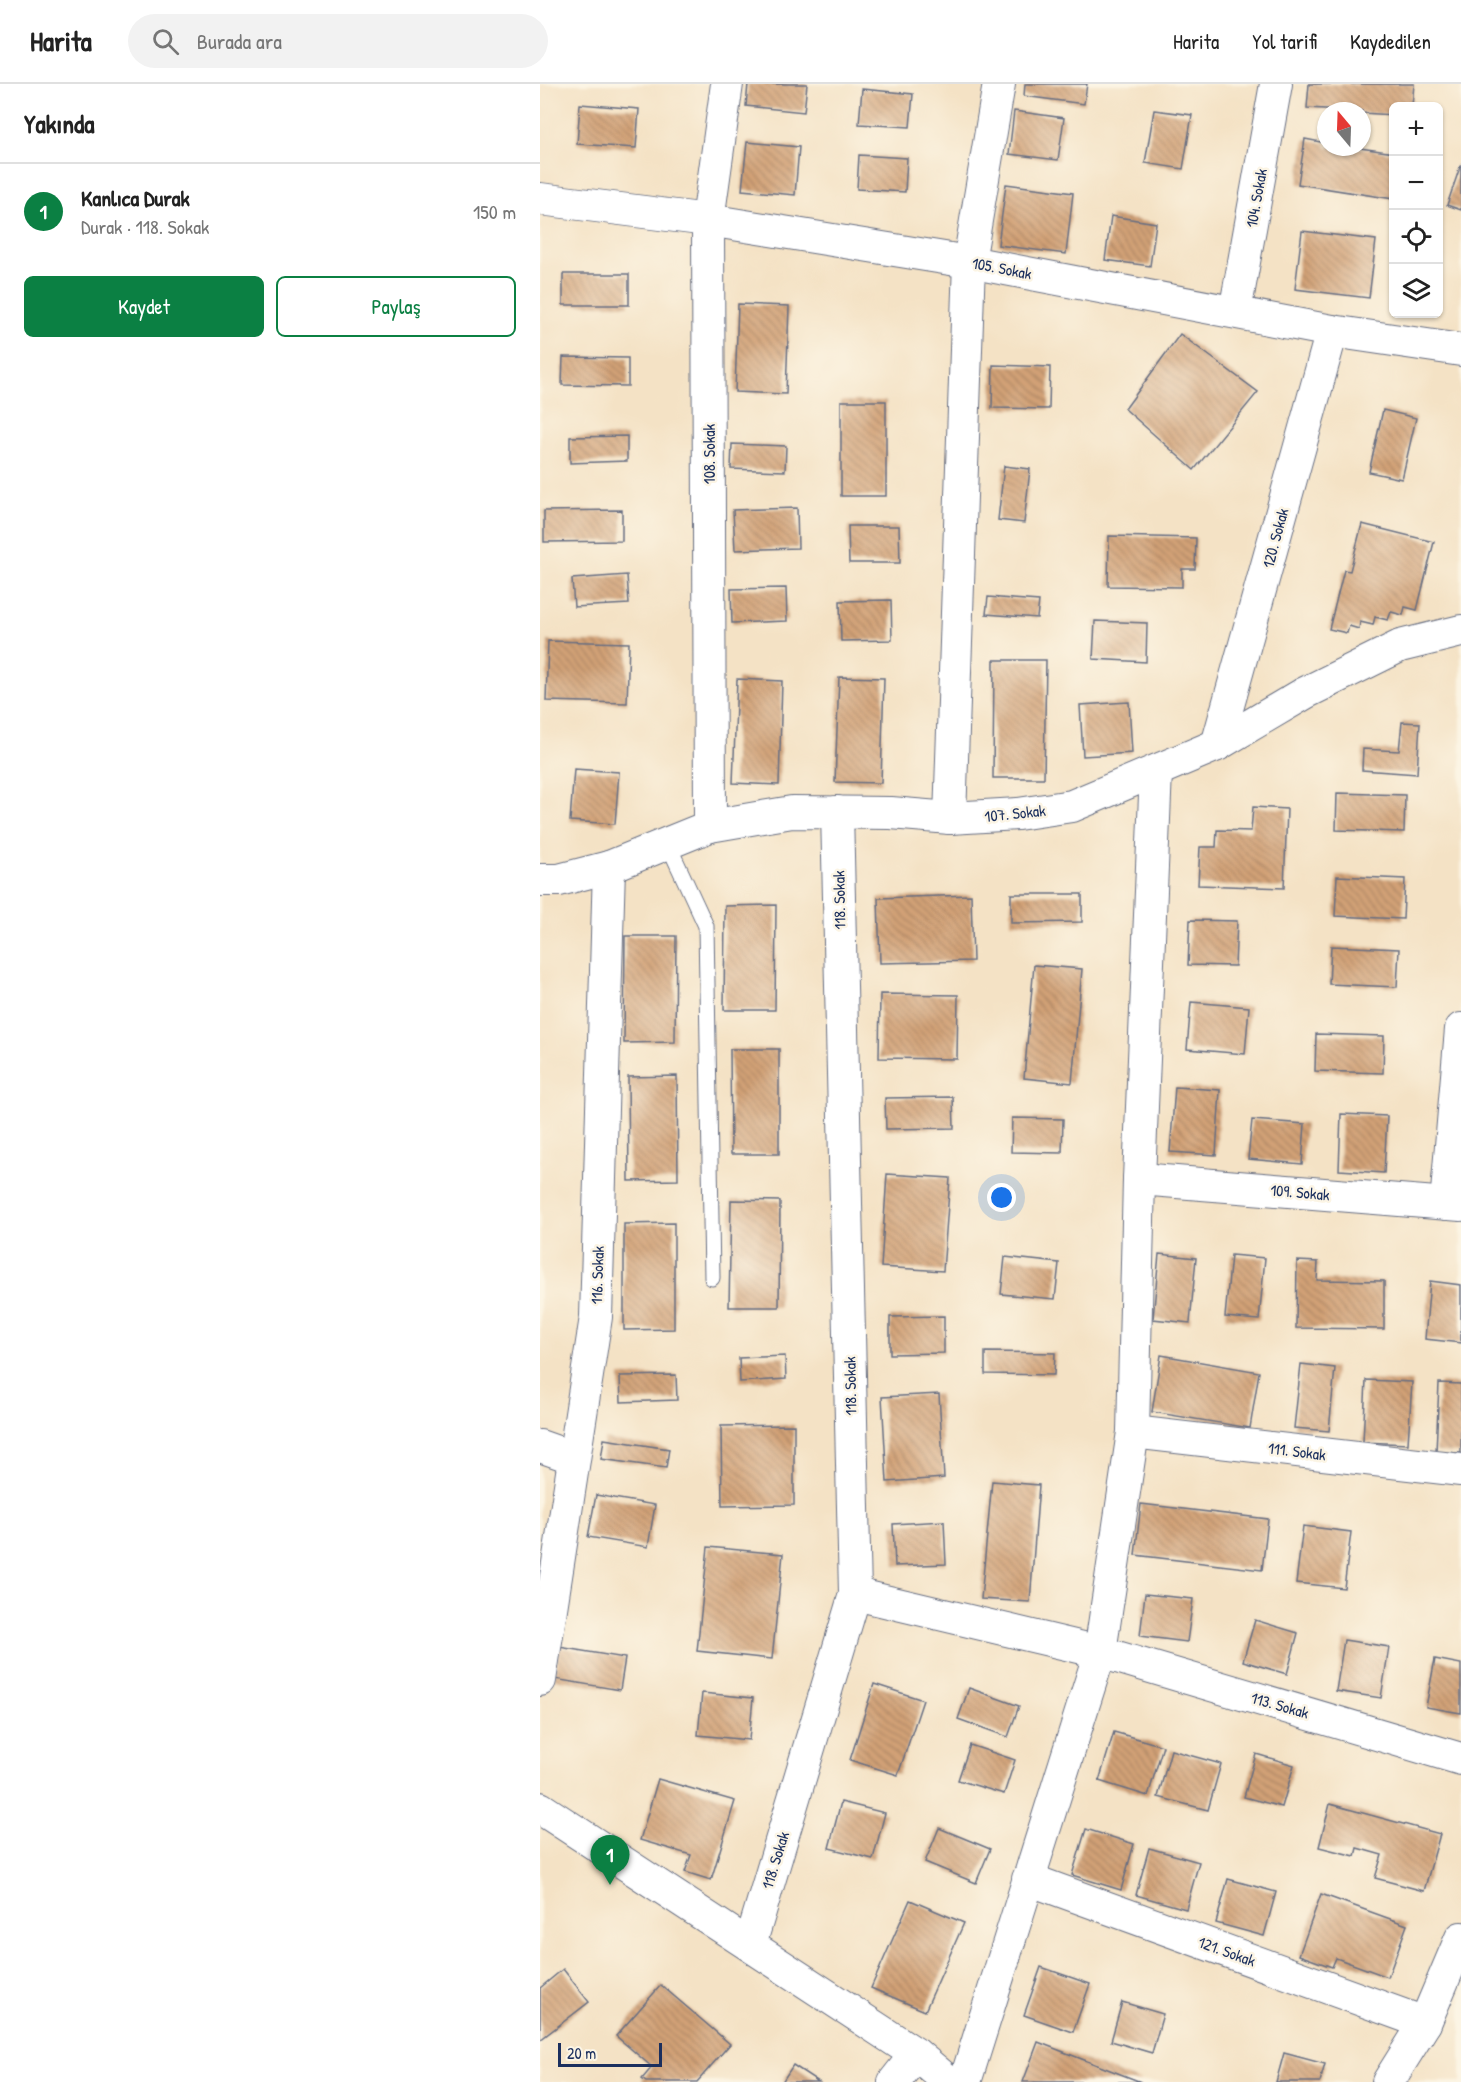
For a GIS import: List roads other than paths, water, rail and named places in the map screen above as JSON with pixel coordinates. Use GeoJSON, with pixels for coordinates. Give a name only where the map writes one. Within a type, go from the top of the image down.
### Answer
{"type":"FeatureCollection","features":[{"type":"Feature","properties":{"kind":"street","name":"108. Sokak"},"geometry":{"type":"LineString","coordinates":[[710,826],[708,220],[727,84]]}},
{"type":"Feature","properties":{"kind":"street"},"geometry":{"type":"LineString","coordinates":[[950,819],[969,262],[999,84]]}},
{"type":"Feature","properties":{"kind":"street","name":"104. Sokak"},"geometry":{"type":"LineString","coordinates":[[1235,312],[1276,84]]}},
{"type":"Feature","properties":{"kind":"street","name":"105. Sokak"},"geometry":{"type":"LineString","coordinates":[[540,199],[708,220],[969,262],[1332,331],[1461,350]]}},
{"type":"Feature","properties":{"kind":"street","name":"120. Sokak"},"geometry":{"type":"LineString","coordinates":[[1217,745],[1332,331]]}},
{"type":"Feature","properties":{"kind":"street","name":"107. Sokak"},"geometry":{"type":"LineString","coordinates":[[540,880],[559,880],[609,867],[710,826],[792,812],[891,813],[950,819],[1018,814],[1072,806],[1217,745],[1305,693],[1400,646],[1461,631]]}},
{"type":"Feature","properties":{"kind":"street"},"geometry":{"type":"LineString","coordinates":[[965,2082],[1100,1652],[1133,1432],[1139,1179],[1156,771]]}},
{"type":"Feature","properties":{"kind":"street","name":"118. Sokak"},"geometry":{"type":"LineString","coordinates":[[750,1945],[855,1594],[837,812]]}},
{"type":"Feature","properties":{"kind":"street","name":"116. Sokak"},"geometry":{"type":"LineString","coordinates":[[540,1680],[596,1317],[609,867]]}},
{"type":"Feature","properties":{"kind":"street"},"geometry":{"type":"LineString","coordinates":[[1454,1204],[1461,1029]]}},
{"type":"Feature","properties":{"kind":"street","name":"109. Sokak"},"geometry":{"type":"LineString","coordinates":[[1139,1179],[1454,1204]]}},
{"type":"Feature","properties":{"kind":"street","name":"111. Sokak"},"geometry":{"type":"LineString","coordinates":[[1133,1432],[1461,1470]]}},
{"type":"Feature","properties":{"kind":"street"},"geometry":{"type":"LineString","coordinates":[[540,1446],[574,1458]]}},
{"type":"Feature","properties":{"kind":"street","name":"113. Sokak"},"geometry":{"type":"LineString","coordinates":[[855,1594],[1100,1652],[1461,1759]]}},
{"type":"Feature","properties":{"kind":"street"},"geometry":{"type":"LineString","coordinates":[[540,1808],[916,2054],[949,2082]]}},
{"type":"Feature","properties":{"kind":"street","name":"121. Sokak"},"geometry":{"type":"LineString","coordinates":[[1028,1879],[1425,2023]]}},
{"type":"Feature","properties":{"kind":"street"},"geometry":{"type":"LineString","coordinates":[[1388,2082],[1425,2023],[1461,1938]]}},
{"type":"Feature","properties":{"kind":"street"},"geometry":{"type":"LineString","coordinates":[[894,2082],[916,2054]]}},
{"type":"Feature","properties":{"kind":"lane"},"geometry":{"type":"LineString","coordinates":[[668,843],[706,926],[712,1278]]}},
{"type":"Feature","properties":{"kind":"place","name":"Kanlıca Durak"},"geometry":{"type":"Point","coordinates":[610,1885]}}]}
